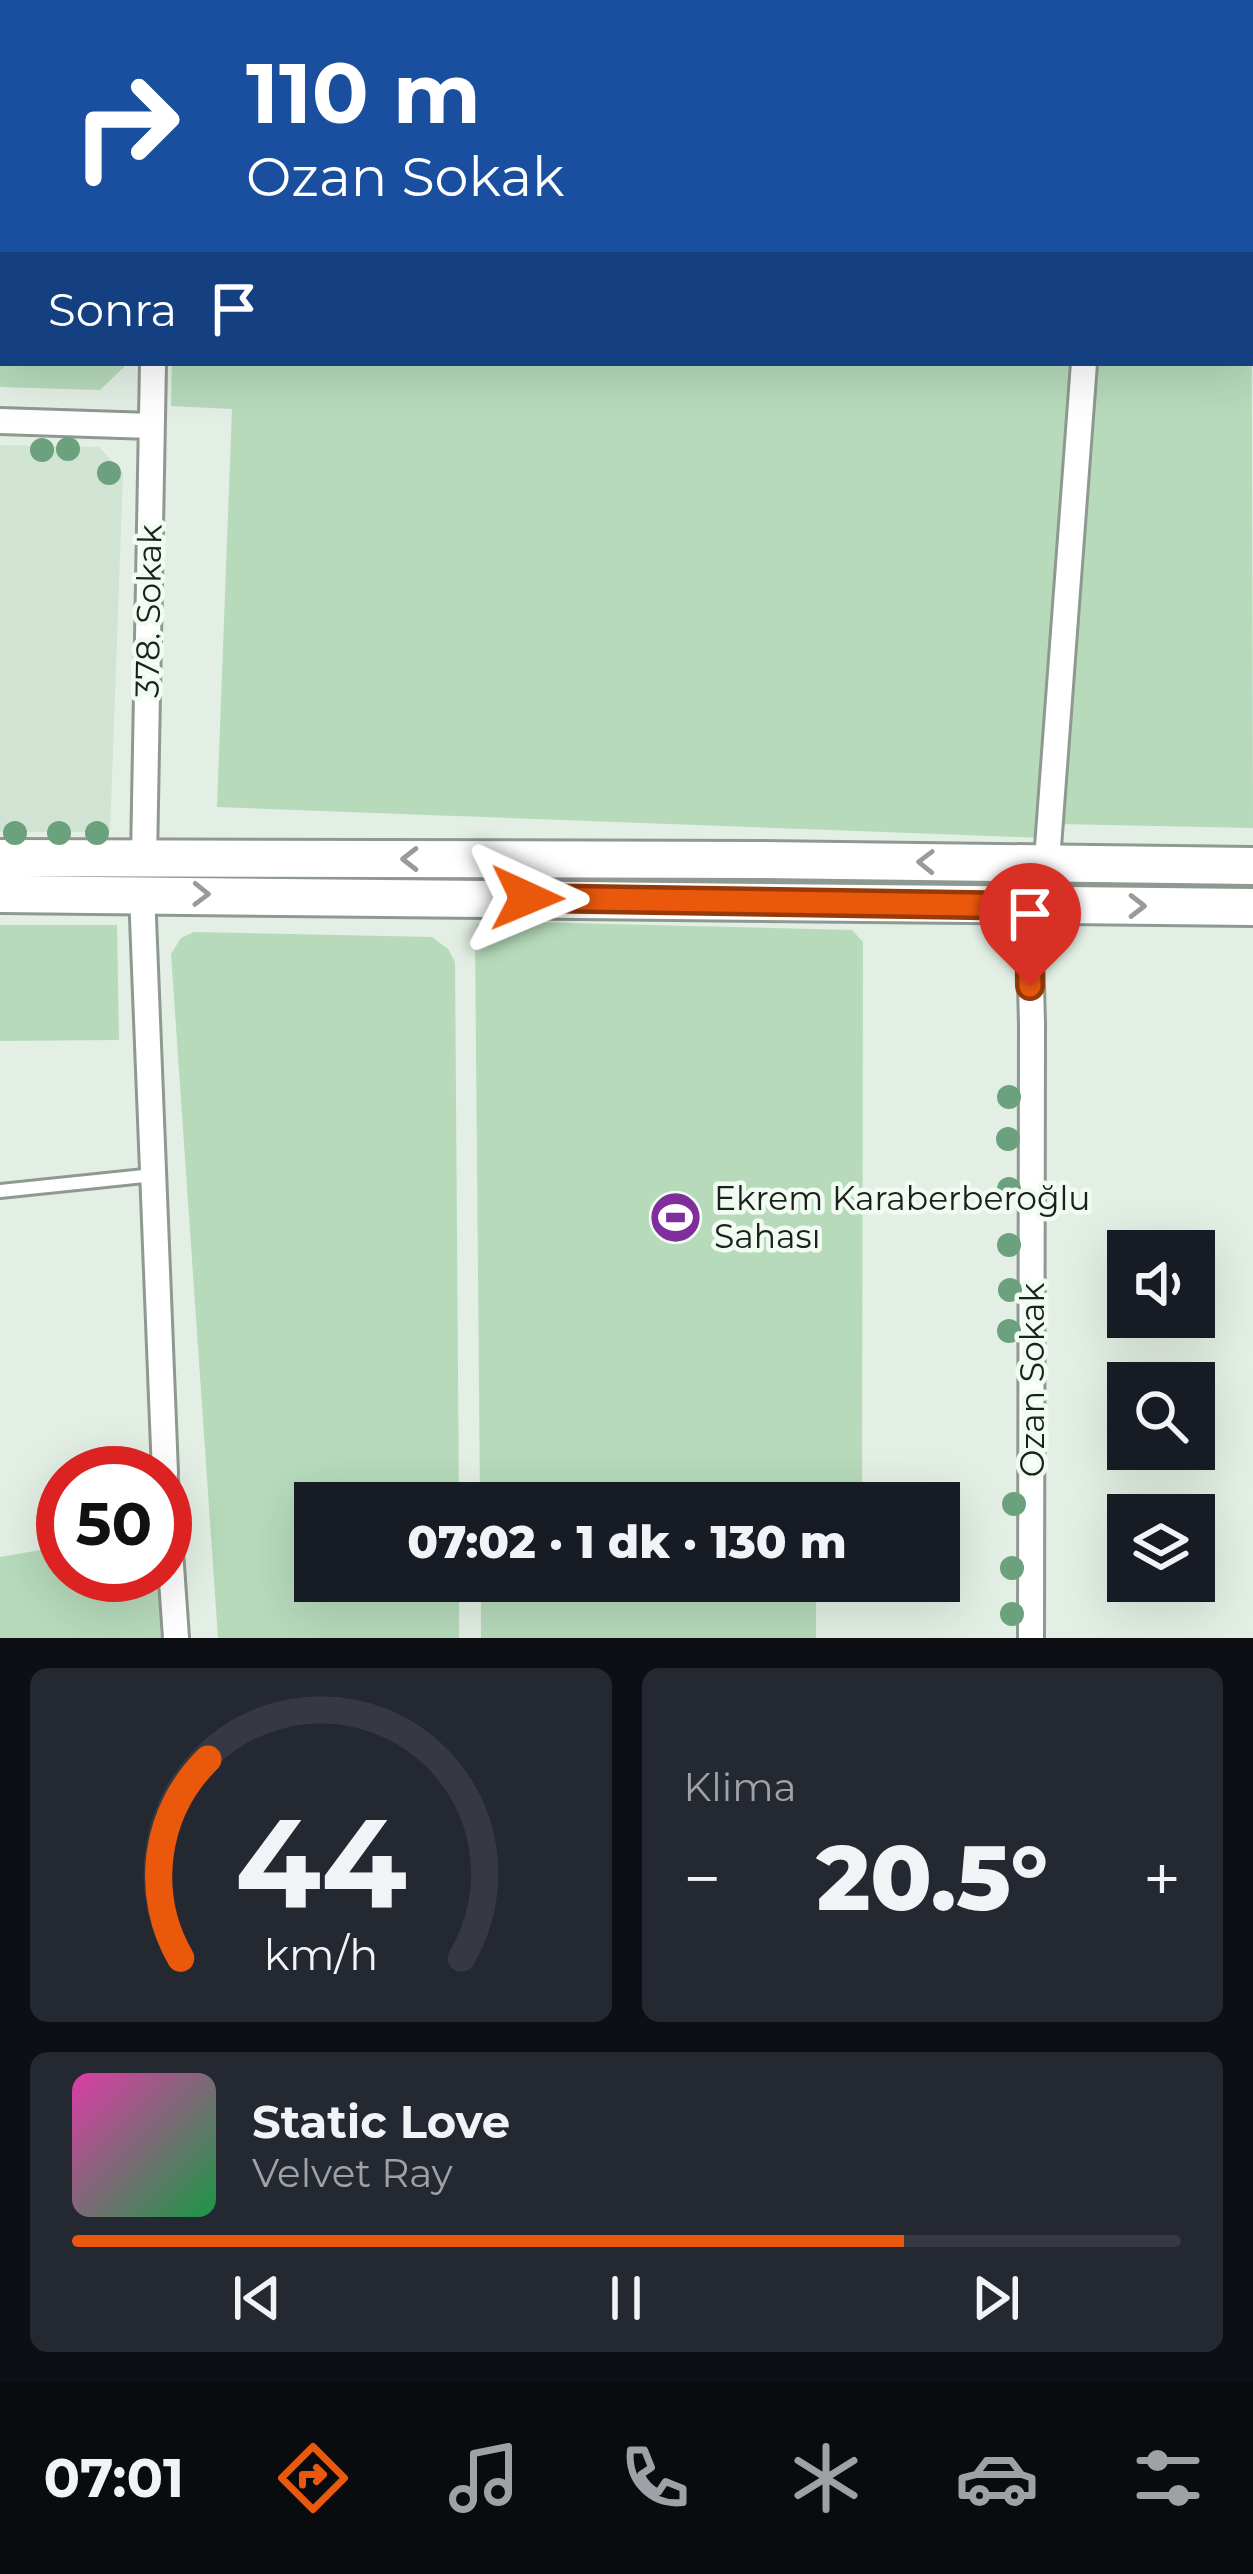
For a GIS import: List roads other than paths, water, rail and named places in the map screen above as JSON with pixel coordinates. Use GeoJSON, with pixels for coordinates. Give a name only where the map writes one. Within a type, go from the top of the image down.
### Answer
{"type":"FeatureCollection","features":[{"type":"Feature","properties":{"kind":"main road"},"geometry":{"type":"LineString","coordinates":[[0,858],[143,876],[1029,906],[1253,907]]}},
{"type":"Feature","properties":{"kind":"main road"},"geometry":{"type":"LineString","coordinates":[[0,894],[143,876],[762,860],[1253,866]]}},
{"type":"Feature","properties":{"kind":"street","name":"378. Sokak"},"geometry":{"type":"LineString","coordinates":[[153,366],[143,876],[164,1446]]}},
{"type":"Feature","properties":{"kind":"street"},"geometry":{"type":"LineString","coordinates":[[1051,863],[1048,847],[1084,366]]}},
{"type":"Feature","properties":{"kind":"street"},"geometry":{"type":"LineString","coordinates":[[0,421],[151,426]]}},
{"type":"Feature","properties":{"kind":"street","name":"Ozan Sokak"},"geometry":{"type":"LineString","coordinates":[[1029,906],[1031,1638]]}},
{"type":"Feature","properties":{"kind":"street","name":"378. Sokak"},"geometry":{"type":"LineString","coordinates":[[174,1602],[176,1638]]}},
{"type":"Feature","properties":{"kind":"lane"},"geometry":{"type":"LineString","coordinates":[[0,1191],[154,1175]]}},
{"type":"Feature","properties":{"kind":"place","name":"Ekrem Karaberberoğlu Sahası"},"geometry":{"type":"Point","coordinates":[675,1217]}}]}
